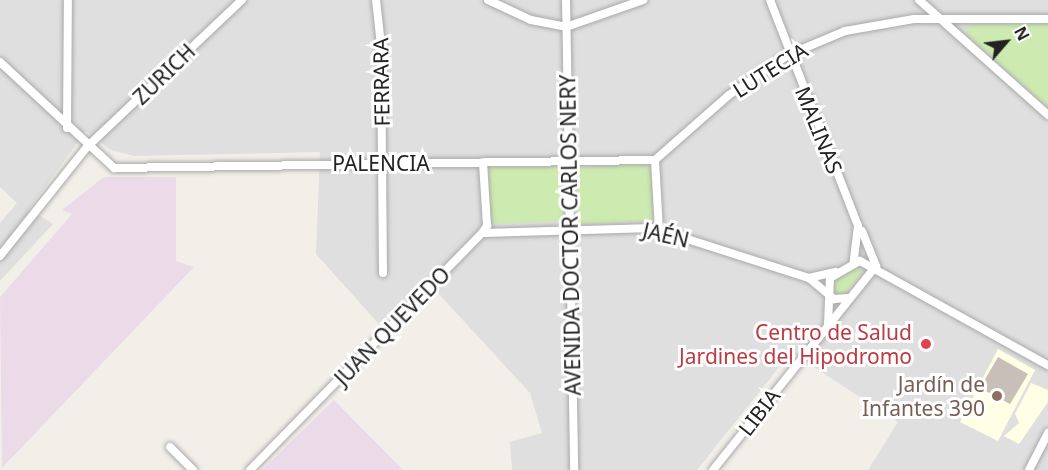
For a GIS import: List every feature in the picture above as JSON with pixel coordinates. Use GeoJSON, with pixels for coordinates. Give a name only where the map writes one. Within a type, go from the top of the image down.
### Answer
{"type":"FeatureCollection","features":[{"type":"Feature","properties":{"kind":"street"},"geometry":{"type":"LineString","coordinates":[[67,128],[68,0]]}},
{"type":"Feature","properties":{"kind":"street","name":"ZURICH"},"geometry":{"type":"LineString","coordinates":[[0,256],[87,147],[242,0]]}},
{"type":"Feature","properties":{"kind":"street","name":"FERRARA"},"geometry":{"type":"LineString","coordinates":[[376,0],[383,163],[383,273]]}},
{"type":"Feature","properties":{"kind":"street"},"geometry":{"type":"LineString","coordinates":[[488,0],[531,20],[566,27],[643,0]]}},
{"type":"Feature","properties":{"kind":"street","name":"AVENIDA DOCTOR CARLOS NERY"},"geometry":{"type":"LineString","coordinates":[[566,0],[574,470]]}},
{"type":"Feature","properties":{"kind":"street","name":"MALINAS"},"geometry":{"type":"LineString","coordinates":[[770,0],[788,55],[876,266]]}},
{"type":"Feature","properties":{"kind":"street"},"geometry":{"type":"LineString","coordinates":[[919,0],[1048,115]]}},
{"type":"Feature","properties":{"kind":"street","name":"LUTECIA"},"geometry":{"type":"LineString","coordinates":[[655,160],[729,95],[788,55],[846,32],[940,19],[1048,19]]}},
{"type":"Feature","properties":{"kind":"street"},"geometry":{"type":"LineString","coordinates":[[0,62],[87,147]]}},
{"type":"Feature","properties":{"kind":"street","name":"PALENCIA"},"geometry":{"type":"LineString","coordinates":[[87,147],[107,166],[655,160]]}},
{"type":"Feature","properties":{"kind":"street"},"geometry":{"type":"LineString","coordinates":[[655,160],[659,230]]}},
{"type":"Feature","properties":{"kind":"street"},"geometry":{"type":"LineString","coordinates":[[482,233],[487,226],[483,162]]}},
{"type":"Feature","properties":{"kind":"street","name":"MALINAS"},"geometry":{"type":"LineString","coordinates":[[854,261],[858,226]]}},
{"type":"Feature","properties":{"kind":"street","name":"JAÉN"},"geometry":{"type":"LineString","coordinates":[[482,233],[569,229],[659,230],[809,278],[827,295]]}},
{"type":"Feature","properties":{"kind":"street","name":"JUAN QUEVEDO"},"geometry":{"type":"LineString","coordinates":[[250,470],[482,233]]}},
{"type":"Feature","properties":{"kind":"street"},"geometry":{"type":"LineString","coordinates":[[809,278],[836,272],[854,261],[876,266],[1048,365]]}},
{"type":"Feature","properties":{"kind":"street","name":"LIBIA"},"geometry":{"type":"LineString","coordinates":[[713,470],[876,266]]}},
{"type":"Feature","properties":{"kind":"street"},"geometry":{"type":"LineString","coordinates":[[828,325],[827,295],[836,272]]}},
{"type":"Feature","properties":{"kind":"street"},"geometry":{"type":"LineString","coordinates":[[827,295],[849,298]]}},
{"type":"Feature","properties":{"kind":"street"},"geometry":{"type":"LineString","coordinates":[[1029,470],[1048,433]]}},
{"type":"Feature","properties":{"kind":"street"},"geometry":{"type":"LineString","coordinates":[[170,447],[194,470]]}},
{"type":"Feature","properties":{"kind":"shaded area"},"geometry":{"type":"Polygon","coordinates":[[[0,0],[1048,0],[1048,470],[868,470],[898,422],[791,352],[697,470],[512,470],[510,442],[542,433],[530,393],[425,279],[379,324],[316,254],[320,152],[134,156],[111,150],[86,131],[29,209],[53,224],[0,281],[0,223],[17,203],[0,187],[0,0]]]}},
{"type":"Feature","properties":{"kind":"shaded area"},"geometry":{"type":"Polygon","coordinates":[[[104,177],[176,177],[176,261],[194,267],[2,468],[0,297],[72,214],[62,210],[104,177]]]}},
{"type":"Feature","properties":{"kind":"shaded area","name":"Jardín de Infantes 390"},"geometry":{"type":"Polygon","coordinates":[[[998,349],[1035,370],[998,441],[960,422],[998,349]]]}},
{"type":"Feature","properties":{"kind":"shaded area"},"geometry":{"type":"Polygon","coordinates":[[[1031,383],[1048,390],[1048,402],[1019,444],[1004,436],[1019,423],[1015,414],[1031,383]]]}},
{"type":"Feature","properties":{"kind":"shaded area"},"geometry":{"type":"Polygon","coordinates":[[[334,400],[403,470],[262,470],[334,400]]]}},
{"type":"Feature","properties":{"kind":"green space"},"geometry":{"type":"Polygon","coordinates":[[[973,23],[1048,23],[1048,107],[968,36],[966,28],[973,23]]]}},
{"type":"Feature","properties":{"kind":"green space"},"geometry":{"type":"Polygon","coordinates":[[[639,163],[652,170],[653,220],[577,225],[576,168],[639,163]]]}},
{"type":"Feature","properties":{"kind":"green space"},"geometry":{"type":"Polygon","coordinates":[[[563,166],[563,221],[490,224],[487,167],[563,166]]]}},
{"type":"Feature","properties":{"kind":"green space"},"geometry":{"type":"Polygon","coordinates":[[[857,264],[863,271],[854,283],[841,297],[832,296],[833,282],[857,264]]]}},
{"type":"Feature","properties":{"kind":"building"},"geometry":{"type":"Polygon","coordinates":[[[998,357],[1028,374],[1010,404],[980,388],[998,357]]]}},
{"type":"Feature","properties":{"kind":"place","name":"Centro de Salud Jardines del Hipodromo"},"geometry":{"type":"Point","coordinates":[926,344]}},
{"type":"Feature","properties":{"kind":"place","name":"Jardín de Infantes 390"},"geometry":{"type":"Point","coordinates":[997,396]}}]}
